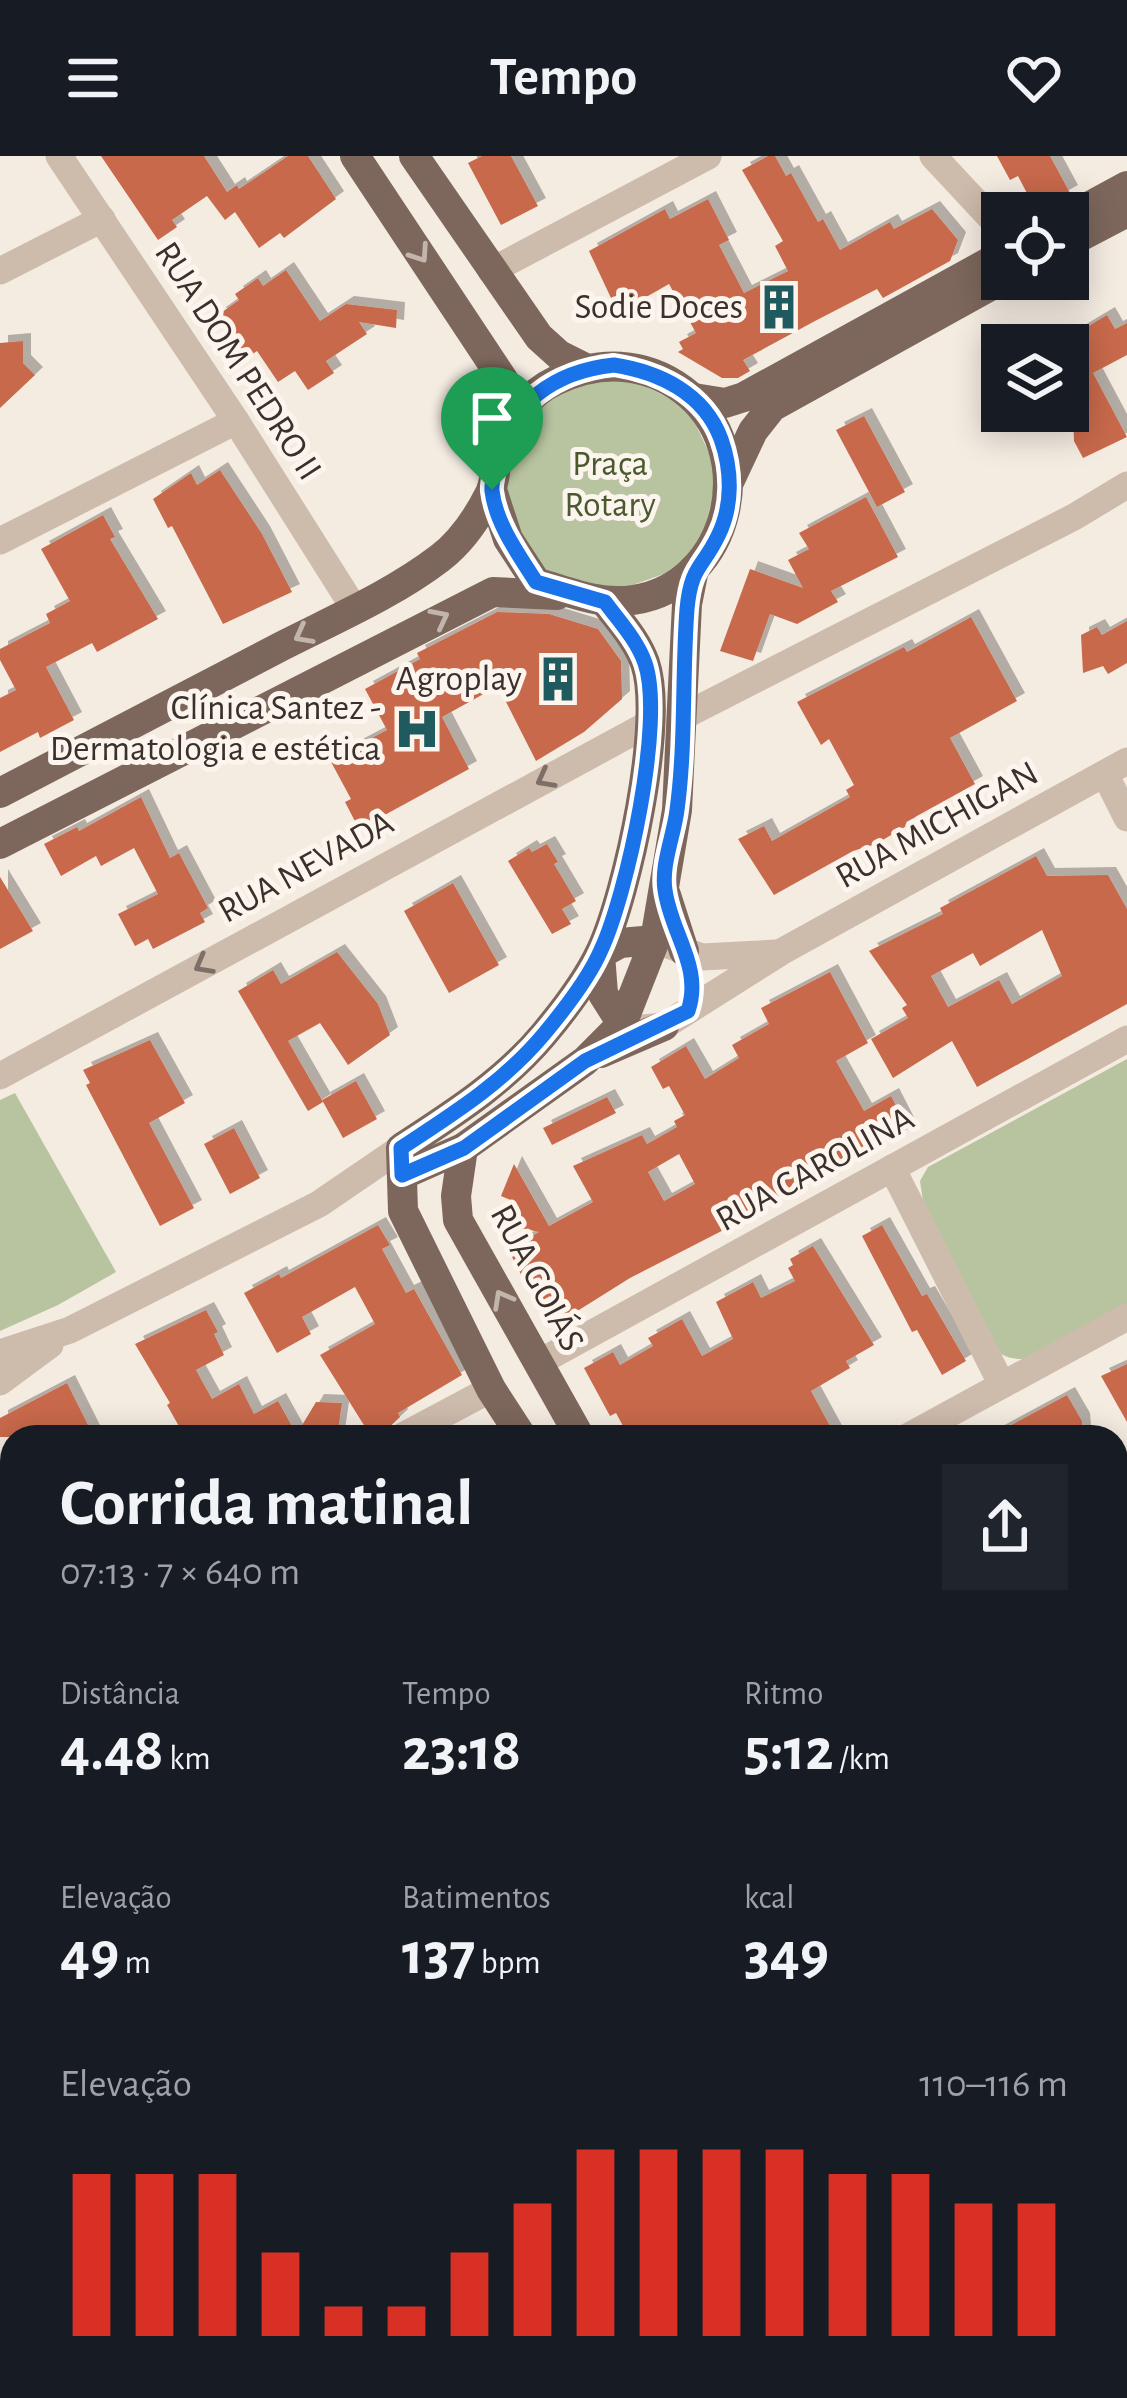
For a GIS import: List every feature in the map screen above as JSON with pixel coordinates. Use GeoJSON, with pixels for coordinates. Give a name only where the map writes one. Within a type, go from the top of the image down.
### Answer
{"type":"FeatureCollection","features":[{"type":"Feature","properties":{"kind":"main road"},"geometry":{"type":"LineString","coordinates":[[355,156],[521,407]]}},
{"type":"Feature","properties":{"kind":"main road"},"geometry":{"type":"LineString","coordinates":[[414,156],[539,337],[559,355],[585,368]]}},
{"type":"Feature","properties":{"kind":"main road"},"geometry":{"type":"LineString","coordinates":[[1089,207],[1127,186]]}},
{"type":"Feature","properties":{"kind":"main road"},"geometry":{"type":"LineString","coordinates":[[1089,232],[1127,212]]}},
{"type":"Feature","properties":{"kind":"main road"},"geometry":{"type":"LineString","coordinates":[[694,398],[724,403],[744,397],[981,267]]}},
{"type":"Feature","properties":{"kind":"main road"},"geometry":{"type":"LineString","coordinates":[[730,480],[753,431],[772,407],[981,291]]}},
{"type":"Feature","properties":{"kind":"main road"},"geometry":{"type":"LineString","coordinates":[[0,793],[354,608],[441,557],[460,541],[492,490],[499,451],[521,407],[550,383],[585,368],[614,365],[643,370],[694,398],[720,436],[730,480],[718,538],[694,569],[668,588],[637,599],[598,601],[494,592],[0,844]]}},
{"type":"Feature","properties":{"kind":"main road"},"geometry":{"type":"LineString","coordinates":[[401,1161],[481,1096],[544,1034],[600,954],[642,805],[650,682],[645,661],[598,601],[536,582],[508,539],[492,490]]}},
{"type":"Feature","properties":{"kind":"main road"},"geometry":{"type":"LineString","coordinates":[[401,1161],[464,1148],[585,1061],[622,1024],[669,946],[664,884],[677,810],[694,569]]}},
{"type":"Feature","properties":{"kind":"main road"},"geometry":{"type":"LineString","coordinates":[[600,954],[620,943],[669,946]]}},
{"type":"Feature","properties":{"kind":"main road"},"geometry":{"type":"LineString","coordinates":[[600,954],[603,994],[622,1024]]}},
{"type":"Feature","properties":{"kind":"main road"},"geometry":{"type":"LineString","coordinates":[[585,1061],[676,1019]]}},
{"type":"Feature","properties":{"kind":"main road","name":"RUA GOIÁS"},"geometry":{"type":"LineString","coordinates":[[464,1148],[456,1196],[458,1220],[573,1425]]}},
{"type":"Feature","properties":{"kind":"main road"},"geometry":{"type":"LineString","coordinates":[[401,1161],[404,1211],[491,1389],[514,1425]]}},
{"type":"Feature","properties":{"kind":"street","name":"RUA DOM PEDRO II"},"geometry":{"type":"LineString","coordinates":[[59,156],[354,608]]}},
{"type":"Feature","properties":{"kind":"street"},"geometry":{"type":"LineString","coordinates":[[491,271],[708,156]]}},
{"type":"Feature","properties":{"kind":"street"},"geometry":{"type":"LineString","coordinates":[[933,156],[981,207]]}},
{"type":"Feature","properties":{"kind":"street"},"geometry":{"type":"LineString","coordinates":[[0,271],[102,218]]}},
{"type":"Feature","properties":{"kind":"street"},"geometry":{"type":"LineString","coordinates":[[0,541],[236,421]]}},
{"type":"Feature","properties":{"kind":"street"},"geometry":{"type":"LineString","coordinates":[[684,716],[1074,517],[1127,485]]}},
{"type":"Feature","properties":{"kind":"street","name":"RUA NEVADA"},"geometry":{"type":"LineString","coordinates":[[0,1076],[648,724]]}},
{"type":"Feature","properties":{"kind":"street"},"geometry":{"type":"LineString","coordinates":[[1116,767],[1127,818]]}},
{"type":"Feature","properties":{"kind":"street","name":"RUA MICHIGAN"},"geometry":{"type":"LineString","coordinates":[[676,1019],[781,952],[1116,767]]}},
{"type":"Feature","properties":{"kind":"street"},"geometry":{"type":"LineString","coordinates":[[622,1024],[676,1019],[694,993],[694,976],[669,946]]}},
{"type":"Feature","properties":{"kind":"street","name":"RUA MICHIGAN"},"geometry":{"type":"LineString","coordinates":[[669,946],[718,957],[781,952]]}},
{"type":"Feature","properties":{"kind":"street","name":"RUA CAROLINA"},"geometry":{"type":"LineString","coordinates":[[538,1363],[1127,1039]]}},
{"type":"Feature","properties":{"kind":"street"},"geometry":{"type":"LineString","coordinates":[[0,1353],[70,1330],[401,1161]]}},
{"type":"Feature","properties":{"kind":"street"},"geometry":{"type":"LineString","coordinates":[[892,1168],[1002,1385]]}},
{"type":"Feature","properties":{"kind":"street"},"geometry":{"type":"LineString","coordinates":[[929,1425],[1127,1317]]}},
{"type":"Feature","properties":{"kind":"street"},"geometry":{"type":"LineString","coordinates":[[0,1382],[70,1330]]}},
{"type":"Feature","properties":{"kind":"street"},"geometry":{"type":"LineString","coordinates":[[424,1425],[491,1389]]}},
{"type":"Feature","properties":{"kind":"green space","name":"Praça Rotary"},"geometry":{"type":"Polygon","coordinates":[[[626,376],[688,408],[718,472],[702,542],[678,569],[610,593],[543,569],[504,508],[511,439],[558,387],[626,376]]]}},
{"type":"Feature","properties":{"kind":"green space"},"geometry":{"type":"Polygon","coordinates":[[[1127,1059],[1127,1310],[1048,1354],[1015,1359],[1001,1354],[923,1201],[920,1181],[928,1167],[1127,1059]]]}},
{"type":"Feature","properties":{"kind":"green space"},"geometry":{"type":"Polygon","coordinates":[[[15,1093],[116,1272],[0,1331],[0,1100],[15,1093]]]}},
{"type":"Feature","properties":{"kind":"building"},"geometry":{"type":"Polygon","coordinates":[[[101,156],[204,156],[227,192],[288,156],[308,156],[336,199],[284,238],[280,233],[259,248],[235,212],[225,220],[207,196],[172,220],[177,227],[158,240],[101,156]]]}},
{"type":"Feature","properties":{"kind":"building"},"geometry":{"type":"Polygon","coordinates":[[[482,156],[511,156],[538,206],[501,225],[468,163],[482,156]]]}},
{"type":"Feature","properties":{"kind":"building"},"geometry":{"type":"Polygon","coordinates":[[[775,156],[786,176],[791,173],[840,250],[890,222],[894,229],[932,209],[958,240],[950,261],[883,298],[877,289],[743,360],[750,371],[738,378],[722,378],[678,352],[683,349],[679,342],[696,333],[669,284],[618,313],[589,251],[665,209],[670,219],[708,199],[729,240],[719,245],[744,293],[788,271],[775,246],[783,241],[742,170],[775,156]]]}},
{"type":"Feature","properties":{"kind":"building"},"geometry":{"type":"Polygon","coordinates":[[[997,156],[1050,156],[1069,192],[1026,192],[1018,176],[1010,180],[997,156]]]}},
{"type":"Feature","properties":{"kind":"building"},"geometry":{"type":"Polygon","coordinates":[[[286,270],[320,321],[346,304],[397,310],[396,328],[359,322],[367,334],[326,361],[334,373],[308,390],[295,371],[278,382],[257,351],[246,358],[218,315],[239,300],[235,294],[258,278],[263,286],[286,270]]]}},
{"type":"Feature","properties":{"kind":"building"},"geometry":{"type":"Polygon","coordinates":[[[1107,315],[1115,329],[1127,323],[1127,355],[1093,373],[1127,437],[1083,458],[1074,432],[1089,432],[1089,326],[1107,315]]]}},
{"type":"Feature","properties":{"kind":"building"},"geometry":{"type":"Polygon","coordinates":[[[23,341],[23,363],[35,375],[0,408],[0,343],[23,341]]]}},
{"type":"Feature","properties":{"kind":"building"},"geometry":{"type":"Polygon","coordinates":[[[864,416],[905,492],[877,507],[836,430],[864,416]]]}},
{"type":"Feature","properties":{"kind":"building"},"geometry":{"type":"Polygon","coordinates":[[[220,470],[262,534],[292,592],[223,624],[153,499],[191,473],[197,485],[220,470]]]}},
{"type":"Feature","properties":{"kind":"building"},"geometry":{"type":"Polygon","coordinates":[[[866,497],[898,557],[831,591],[838,602],[797,624],[770,614],[753,661],[720,651],[750,569],[803,588],[788,560],[809,549],[799,533],[866,497]]]}},
{"type":"Feature","properties":{"kind":"building"},"geometry":{"type":"Polygon","coordinates":[[[103,515],[115,537],[110,539],[158,619],[97,652],[92,643],[46,667],[74,720],[0,752],[0,698],[16,690],[0,660],[0,649],[50,623],[46,614],[70,601],[41,549],[103,515]]]}},
{"type":"Feature","properties":{"kind":"building"},"geometry":{"type":"Polygon","coordinates":[[[497,612],[549,614],[598,629],[621,661],[622,699],[584,732],[536,761],[498,686],[442,717],[469,769],[359,829],[345,802],[351,799],[330,760],[387,730],[365,689],[420,659],[417,653],[497,612]]]}},
{"type":"Feature","properties":{"kind":"building"},"geometry":{"type":"Polygon","coordinates":[[[971,617],[1017,701],[950,738],[975,784],[876,844],[853,851],[774,895],[738,839],[764,826],[772,841],[850,797],[846,790],[854,785],[829,739],[821,745],[797,702],[971,617]]]}},
{"type":"Feature","properties":{"kind":"building"},"geometry":{"type":"Polygon","coordinates":[[[1127,621],[1127,663],[1108,674],[1103,666],[1083,673],[1081,635],[1097,627],[1102,635],[1127,621]]]}},
{"type":"Feature","properties":{"kind":"building"},"geometry":{"type":"Polygon","coordinates":[[[141,797],[170,858],[179,853],[208,908],[200,913],[205,922],[153,949],[148,939],[135,946],[118,914],[158,894],[134,848],[101,866],[96,856],[61,876],[44,844],[141,797]]]}},
{"type":"Feature","properties":{"kind":"building"},"geometry":{"type":"Polygon","coordinates":[[[547,844],[576,901],[562,909],[571,924],[552,934],[508,861],[547,844]]]}},
{"type":"Feature","properties":{"kind":"building"},"geometry":{"type":"Polygon","coordinates":[[[1036,856],[1047,876],[1108,875],[1127,909],[1127,1004],[977,1087],[952,1041],[893,1078],[871,1039],[908,1018],[902,1008],[907,1005],[869,951],[943,914],[940,908],[1036,856]],[[1042,930],[980,966],[973,953],[931,976],[948,1007],[999,980],[1012,1004],[1062,976],[1042,930]]]}},
{"type":"Feature","properties":{"kind":"building"},"geometry":{"type":"Polygon","coordinates":[[[0,877],[33,931],[0,949],[0,877]]]}},
{"type":"Feature","properties":{"kind":"building"},"geometry":{"type":"Polygon","coordinates":[[[453,883],[499,965],[449,993],[404,911],[453,883]]]}},
{"type":"Feature","properties":{"kind":"building"},"geometry":{"type":"Polygon","coordinates":[[[337,952],[378,1004],[390,1035],[348,1065],[320,1023],[288,1041],[323,1102],[308,1111],[238,991],[273,970],[281,984],[337,952]]]}},
{"type":"Feature","properties":{"kind":"building"},"geometry":{"type":"Polygon","coordinates":[[[830,972],[868,1043],[836,1061],[864,1111],[891,1096],[908,1129],[743,1215],[745,1219],[630,1278],[563,1320],[550,1296],[536,1304],[508,1249],[539,1232],[504,1224],[513,1201],[501,1196],[514,1164],[549,1226],[593,1202],[573,1166],[642,1135],[647,1144],[677,1127],[674,1121],[685,1115],[669,1086],[663,1089],[651,1067],[686,1046],[705,1079],[739,1058],[732,1045],[769,1024],[761,1008],[830,972]],[[679,1154],[648,1172],[664,1201],[695,1184],[679,1154]]]}},
{"type":"Feature","properties":{"kind":"building"},"geometry":{"type":"Polygon","coordinates":[[[150,1040],[185,1103],[149,1123],[194,1208],[160,1226],[86,1085],[90,1083],[83,1070],[150,1040]]]}},
{"type":"Feature","properties":{"kind":"building"},"geometry":{"type":"Polygon","coordinates":[[[356,1081],[377,1119],[343,1138],[322,1100],[356,1081]]]}},
{"type":"Feature","properties":{"kind":"building"},"geometry":{"type":"Polygon","coordinates":[[[607,1097],[616,1113],[552,1145],[543,1128],[607,1097]]]}},
{"type":"Feature","properties":{"kind":"building"},"geometry":{"type":"Polygon","coordinates":[[[234,1128],[260,1178],[230,1194],[204,1144],[234,1128]]]}},
{"type":"Feature","properties":{"kind":"building"},"geometry":{"type":"Polygon","coordinates":[[[378,1225],[390,1245],[382,1249],[406,1293],[414,1289],[462,1375],[398,1413],[400,1417],[392,1425],[364,1425],[320,1355],[375,1324],[355,1287],[302,1317],[311,1334],[277,1353],[244,1293],[279,1274],[281,1278],[378,1225]]]}},
{"type":"Feature","properties":{"kind":"building"},"geometry":{"type":"Polygon","coordinates":[[[882,1225],[966,1361],[942,1375],[917,1330],[912,1332],[862,1236],[882,1225]]]}},
{"type":"Feature","properties":{"kind":"building"},"geometry":{"type":"Polygon","coordinates":[[[813,1246],[874,1345],[846,1361],[850,1368],[811,1391],[829,1425],[622,1425],[616,1413],[610,1416],[584,1368],[613,1352],[620,1365],[653,1346],[648,1338],[682,1319],[702,1356],[733,1339],[716,1302],[753,1282],[761,1298],[795,1281],[788,1268],[793,1265],[790,1259],[813,1246]]]}},
{"type":"Feature","properties":{"kind":"building"},"geometry":{"type":"Polygon","coordinates":[[[206,1310],[224,1355],[196,1370],[212,1399],[239,1384],[254,1414],[278,1401],[291,1425],[178,1425],[135,1344],[206,1310]]]}},
{"type":"Feature","properties":{"kind":"building"},"geometry":{"type":"Polygon","coordinates":[[[1127,1364],[1127,1422],[1101,1376],[1127,1364]]]}},
{"type":"Feature","properties":{"kind":"building"},"geometry":{"type":"Polygon","coordinates":[[[67,1383],[88,1425],[0,1425],[0,1418],[67,1383]]]}},
{"type":"Feature","properties":{"kind":"building"},"geometry":{"type":"Polygon","coordinates":[[[1067,1395],[1082,1425],[1011,1425],[1067,1395]]]}},
{"type":"Feature","properties":{"kind":"building"},"geometry":{"type":"Polygon","coordinates":[[[316,1402],[342,1403],[339,1425],[302,1425],[316,1402]]]}},
{"type":"Feature","properties":{"kind":"place","name":"Sodie Doces"},"geometry":{"type":"Point","coordinates":[779,307]}},
{"type":"Feature","properties":{"kind":"place","name":"Agroplay"},"geometry":{"type":"Point","coordinates":[558,679]}},
{"type":"Feature","properties":{"kind":"place","name":"Clínica Santez - Dermatologia e estética"},"geometry":{"type":"Point","coordinates":[417,729]}},
{"type":"Feature","properties":{"kind":"route"},"geometry":{"type":"LineString","coordinates":[[614,365],[670,381],[694,398],[720,436],[730,480],[729,500],[718,538],[694,569],[688,604],[677,810],[664,884],[670,919],[691,963],[694,993],[688,1011],[664,1026],[585,1061],[464,1148],[402,1175],[401,1148],[481,1096],[544,1034],[600,954],[642,805],[650,682],[645,661],[605,602],[536,582],[508,539],[492,490],[499,451],[521,407],[550,383],[585,368],[614,365]]}}]}
